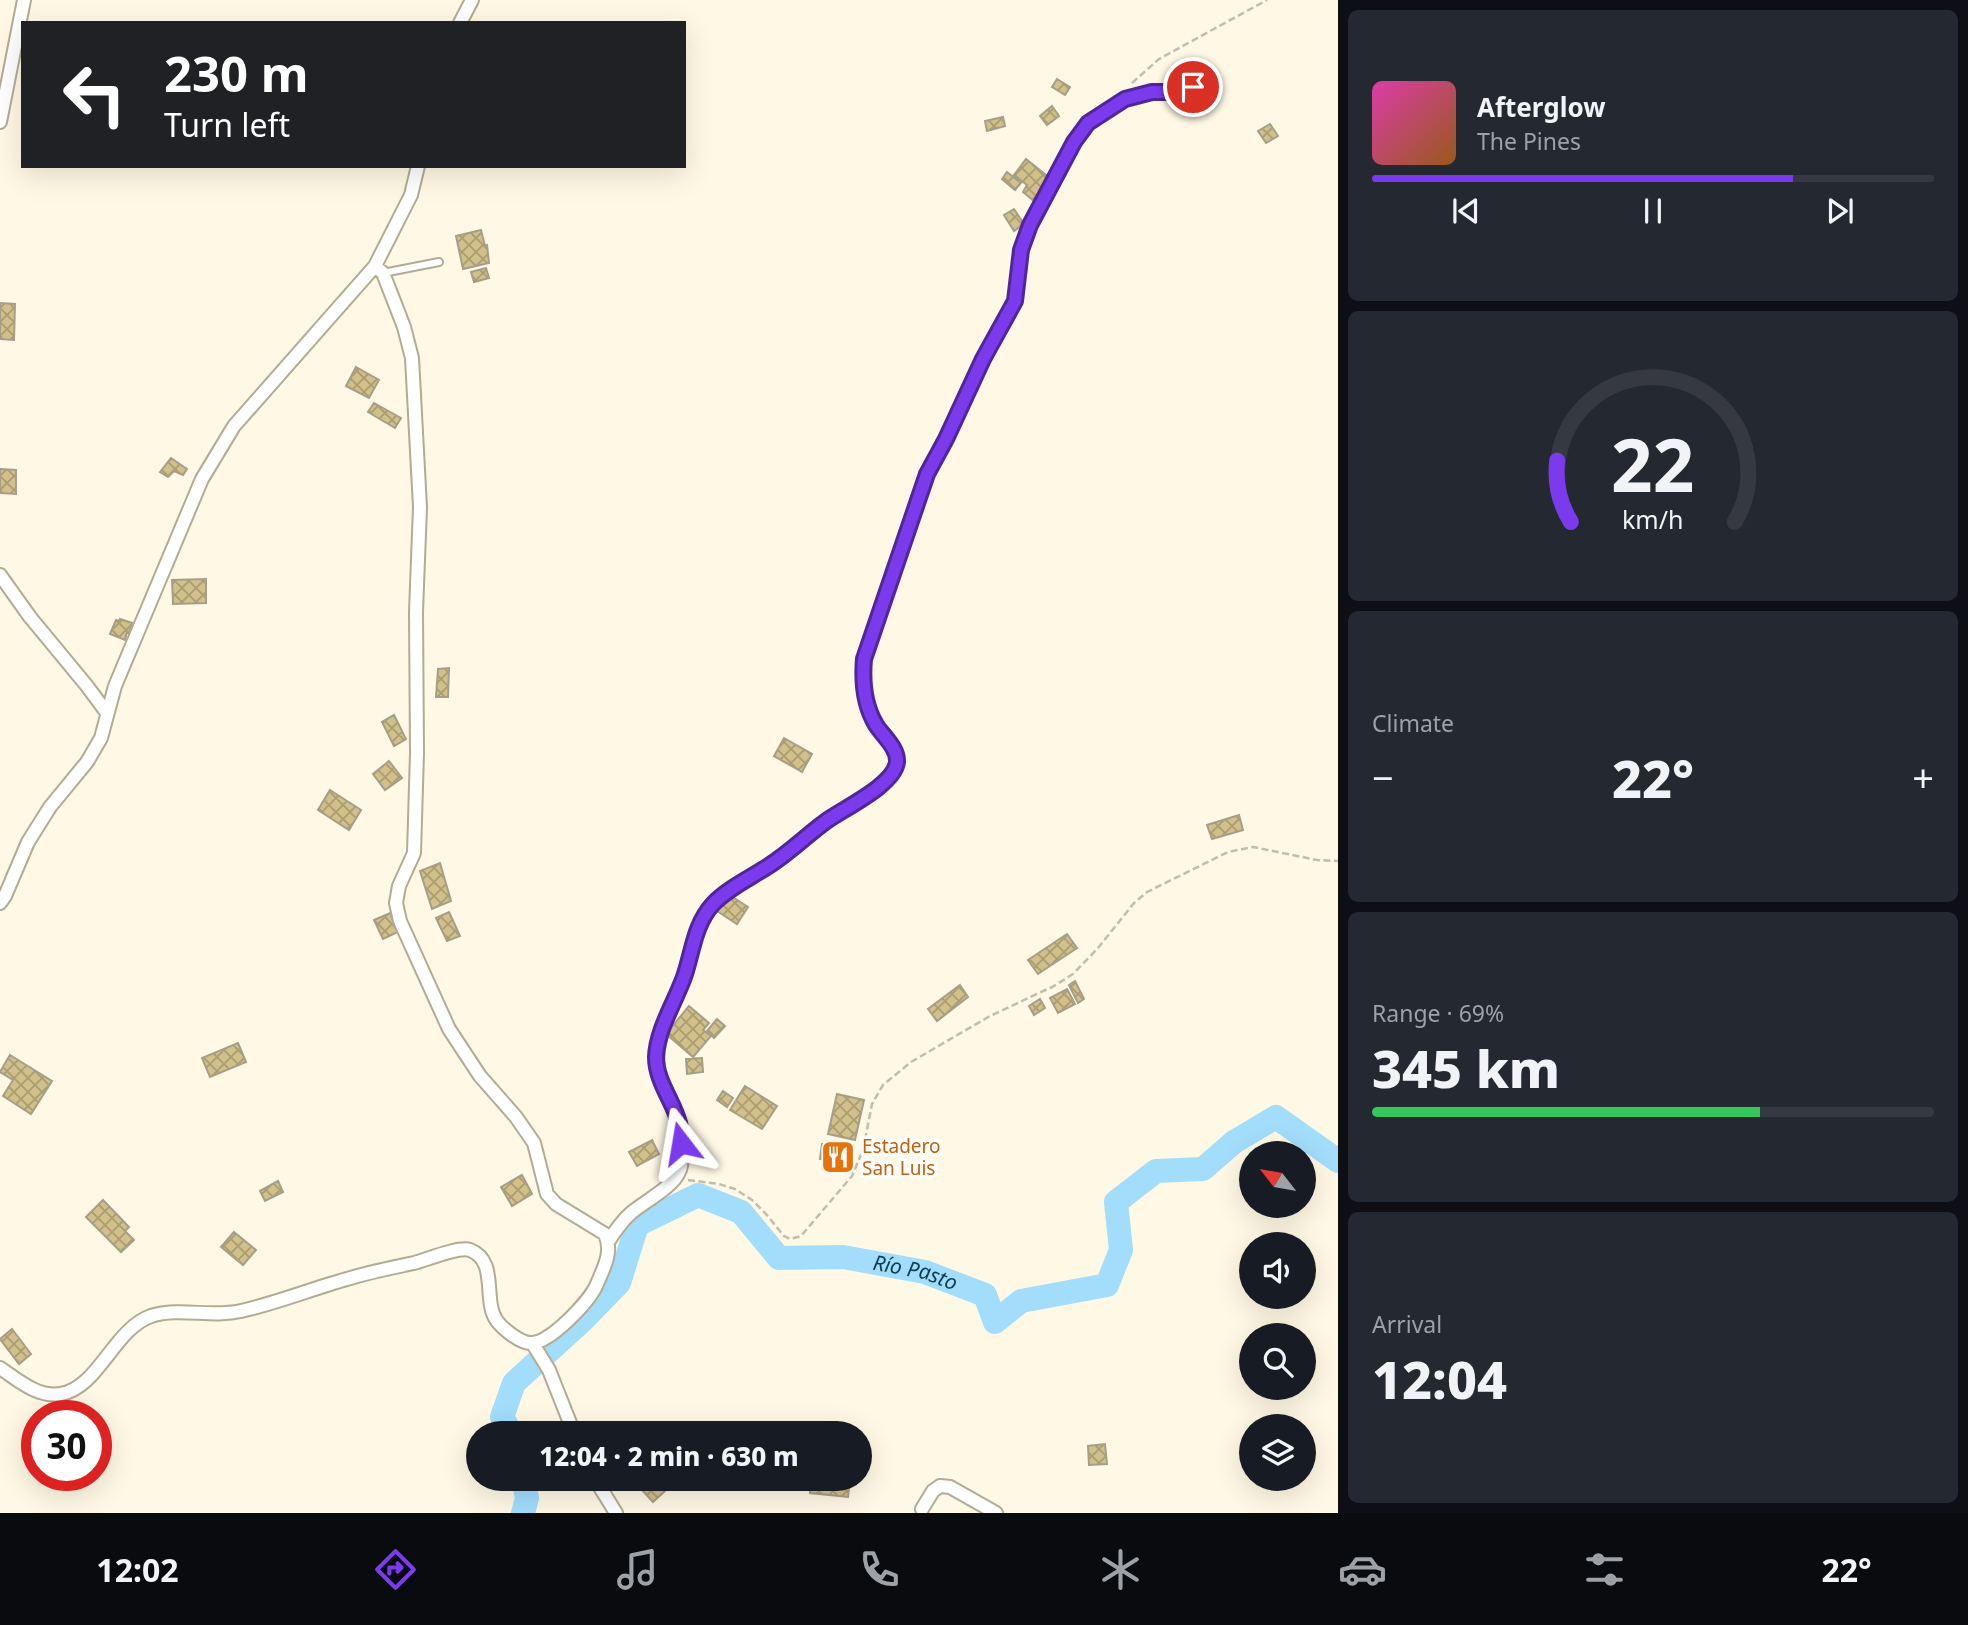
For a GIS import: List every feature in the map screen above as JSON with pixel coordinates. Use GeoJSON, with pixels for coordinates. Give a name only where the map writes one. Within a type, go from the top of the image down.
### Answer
{"type":"FeatureCollection","features":[{"type":"Feature","properties":{"kind":"street"},"geometry":{"type":"LineString","coordinates":[[0,122],[24,0]]}},
{"type":"Feature","properties":{"kind":"street"},"geometry":{"type":"LineString","coordinates":[[461,21],[472,0]]}},
{"type":"Feature","properties":{"kind":"street"},"geometry":{"type":"LineString","coordinates":[[608,1242],[629,1214],[675,1179],[679,1173],[682,1159],[680,1126],[658,1074],[656,1055],[662,1031],[684,976],[694,935],[703,918],[722,896],[782,857],[827,821],[876,789],[894,769],[897,761],[895,751],[876,725],[868,706],[862,682],[864,659],[927,474],[983,359],[1015,301],[1021,250],[1030,225],[1074,142],[1088,123],[1125,99],[1152,92],[1173,92],[1193,87]]}},
{"type":"Feature","properties":{"kind":"street"},"geometry":{"type":"LineString","coordinates":[[0,903],[28,842],[50,807],[87,761],[101,738],[115,686],[202,479],[234,426],[379,270],[411,195],[418,168]]}},
{"type":"Feature","properties":{"kind":"street"},"geometry":{"type":"LineString","coordinates":[[379,270],[404,327],[412,358],[420,507],[416,612],[417,753],[414,853],[399,886],[396,903],[400,920],[449,1029],[480,1076],[516,1117],[534,1143],[547,1194],[556,1204],[605,1234],[608,1242],[608,1259],[595,1289],[574,1314],[536,1348]]}},
{"type":"Feature","properties":{"kind":"street"},"geometry":{"type":"LineString","coordinates":[[0,575],[107,713]]}},
{"type":"Feature","properties":{"kind":"street"},"geometry":{"type":"LineString","coordinates":[[0,1368],[43,1394],[60,1395],[73,1391],[93,1374],[114,1346],[134,1326],[150,1317],[171,1312],[238,1312],[348,1278],[458,1250],[468,1250],[477,1255],[485,1265],[491,1310],[497,1321],[536,1348],[549,1370],[569,1421]]}},
{"type":"Feature","properties":{"kind":"street"},"geometry":{"type":"LineString","coordinates":[[922,1509],[933,1491],[940,1486],[950,1487],[996,1513]]}},
{"type":"Feature","properties":{"kind":"street"},"geometry":{"type":"LineString","coordinates":[[602,1491],[616,1513]]}},
{"type":"Feature","properties":{"kind":"lane"},"geometry":{"type":"LineString","coordinates":[[379,270],[439,262]]}},
{"type":"Feature","properties":{"kind":"path"},"geometry":{"type":"LineString","coordinates":[[1129,87],[1159,59],[1268,0]]}},
{"type":"Feature","properties":{"kind":"path"},"geometry":{"type":"LineString","coordinates":[[675,1179],[719,1184],[735,1189],[752,1200],[784,1236],[801,1236],[852,1176],[863,1150],[872,1104],[883,1085],[911,1062],[990,1016],[1054,986],[1073,974],[1134,903],[1147,892],[1227,852],[1253,847],[1317,860],[1338,861]]}},
{"type":"Feature","properties":{"kind":"building"},"geometry":{"type":"Polygon","coordinates":[[[1057,79],[1070,87],[1065,95],[1052,87],[1057,79]]]}},
{"type":"Feature","properties":{"kind":"building"},"geometry":{"type":"Polygon","coordinates":[[[1052,106],[1059,116],[1047,125],[1040,116],[1052,106]]]}},
{"type":"Feature","properties":{"kind":"building"},"geometry":{"type":"Polygon","coordinates":[[[1003,117],[1005,126],[987,131],[985,121],[1003,117]]]}},
{"type":"Feature","properties":{"kind":"building"},"geometry":{"type":"Polygon","coordinates":[[[1270,124],[1278,136],[1266,143],[1258,131],[1270,124]]]}},
{"type":"Feature","properties":{"kind":"building"},"geometry":{"type":"Polygon","coordinates":[[[1026,159],[1051,179],[1034,201],[1023,192],[1027,185],[1014,175],[1026,159]]]}},
{"type":"Feature","properties":{"kind":"building"},"geometry":{"type":"Polygon","coordinates":[[[1007,172],[1021,183],[1015,190],[1002,179],[1007,172]]]}},
{"type":"Feature","properties":{"kind":"building"},"geometry":{"type":"Polygon","coordinates":[[[1014,209],[1024,224],[1014,231],[1004,215],[1014,209]]]}},
{"type":"Feature","properties":{"kind":"building"},"geometry":{"type":"Polygon","coordinates":[[[481,230],[485,246],[487,245],[489,263],[463,269],[456,236],[481,230]]]}},
{"type":"Feature","properties":{"kind":"building"},"geometry":{"type":"Polygon","coordinates":[[[486,268],[489,278],[474,282],[471,272],[486,268]]]}},
{"type":"Feature","properties":{"kind":"building"},"geometry":{"type":"Polygon","coordinates":[[[0,303],[15,304],[14,340],[0,339],[0,303]]]}},
{"type":"Feature","properties":{"kind":"building"},"geometry":{"type":"Polygon","coordinates":[[[356,367],[379,380],[369,398],[346,386],[356,367]]]}},
{"type":"Feature","properties":{"kind":"building"},"geometry":{"type":"Polygon","coordinates":[[[374,403],[401,418],[395,428],[368,412],[374,403]]]}},
{"type":"Feature","properties":{"kind":"building"},"geometry":{"type":"Polygon","coordinates":[[[171,458],[187,469],[183,475],[174,471],[168,477],[160,472],[171,458]]]}},
{"type":"Feature","properties":{"kind":"building"},"geometry":{"type":"Polygon","coordinates":[[[0,469],[16,470],[16,494],[0,493],[0,469]]]}},
{"type":"Feature","properties":{"kind":"building"},"geometry":{"type":"Polygon","coordinates":[[[206,579],[206,603],[173,604],[172,580],[206,579]]]}},
{"type":"Feature","properties":{"kind":"building"},"geometry":{"type":"Polygon","coordinates":[[[116,620],[132,623],[125,640],[110,634],[116,620]]]}},
{"type":"Feature","properties":{"kind":"building"},"geometry":{"type":"Polygon","coordinates":[[[449,668],[448,697],[436,697],[438,669],[449,668]]]}},
{"type":"Feature","properties":{"kind":"building"},"geometry":{"type":"Polygon","coordinates":[[[394,715],[406,739],[394,746],[382,722],[394,715]]]}},
{"type":"Feature","properties":{"kind":"building"},"geometry":{"type":"Polygon","coordinates":[[[784,738],[812,754],[802,772],[774,756],[784,738]]]}},
{"type":"Feature","properties":{"kind":"building"},"geometry":{"type":"Polygon","coordinates":[[[389,761],[402,778],[385,790],[373,774],[389,761]]]}},
{"type":"Feature","properties":{"kind":"building"},"geometry":{"type":"Polygon","coordinates":[[[330,790],[361,810],[349,830],[318,810],[330,790]]]}},
{"type":"Feature","properties":{"kind":"building"},"geometry":{"type":"Polygon","coordinates":[[[1239,815],[1243,830],[1212,839],[1207,825],[1239,815]]]}},
{"type":"Feature","properties":{"kind":"building"},"geometry":{"type":"Polygon","coordinates":[[[440,863],[451,901],[432,909],[420,871],[440,863]]]}},
{"type":"Feature","properties":{"kind":"building"},"geometry":{"type":"Polygon","coordinates":[[[728,894],[748,907],[737,924],[717,911],[728,894]]]}},
{"type":"Feature","properties":{"kind":"building"},"geometry":{"type":"Polygon","coordinates":[[[449,912],[460,936],[447,941],[436,918],[449,912]]]}},
{"type":"Feature","properties":{"kind":"building"},"geometry":{"type":"Polygon","coordinates":[[[390,913],[398,932],[383,939],[374,920],[390,913]]]}},
{"type":"Feature","properties":{"kind":"building"},"geometry":{"type":"Polygon","coordinates":[[[1067,934],[1077,948],[1038,974],[1028,960],[1067,934]]]}},
{"type":"Feature","properties":{"kind":"building"},"geometry":{"type":"Polygon","coordinates":[[[1075,981],[1084,999],[1078,1003],[1069,985],[1075,981]]]}},
{"type":"Feature","properties":{"kind":"building"},"geometry":{"type":"Polygon","coordinates":[[[960,985],[968,997],[937,1021],[928,1009],[960,985]]]}},
{"type":"Feature","properties":{"kind":"building"},"geometry":{"type":"Polygon","coordinates":[[[1067,989],[1075,1004],[1058,1013],[1050,998],[1067,989]]]}},
{"type":"Feature","properties":{"kind":"building"},"geometry":{"type":"Polygon","coordinates":[[[1040,999],[1045,1008],[1034,1015],[1029,1006],[1040,999]]]}},
{"type":"Feature","properties":{"kind":"building"},"geometry":{"type":"Polygon","coordinates":[[[689,1006],[709,1023],[703,1030],[711,1036],[693,1057],[666,1034],[689,1006]]]}},
{"type":"Feature","properties":{"kind":"building"},"geometry":{"type":"Polygon","coordinates":[[[717,1019],[725,1026],[714,1038],[707,1031],[717,1019]]]}},
{"type":"Feature","properties":{"kind":"building"},"geometry":{"type":"Polygon","coordinates":[[[238,1043],[246,1062],[210,1077],[202,1058],[238,1043]]]}},
{"type":"Feature","properties":{"kind":"building"},"geometry":{"type":"Polygon","coordinates":[[[10,1055],[52,1081],[31,1114],[3,1096],[13,1080],[0,1072],[10,1055]]]}},
{"type":"Feature","properties":{"kind":"building"},"geometry":{"type":"Polygon","coordinates":[[[702,1058],[703,1072],[687,1074],[686,1059],[702,1058]]]}},
{"type":"Feature","properties":{"kind":"building"},"geometry":{"type":"Polygon","coordinates":[[[745,1086],[777,1106],[762,1129],[730,1110],[745,1086]]]}},
{"type":"Feature","properties":{"kind":"building"},"geometry":{"type":"Polygon","coordinates":[[[723,1091],[733,1098],[727,1107],[717,1100],[723,1091]]]}},
{"type":"Feature","properties":{"kind":"building"},"geometry":{"type":"Polygon","coordinates":[[[837,1094],[864,1100],[855,1140],[828,1134],[837,1094]]]}},
{"type":"Feature","properties":{"kind":"building"},"geometry":{"type":"Polygon","coordinates":[[[652,1140],[659,1154],[637,1166],[629,1152],[652,1140]]]}},
{"type":"Feature","properties":{"kind":"building"},"geometry":{"type":"Polygon","coordinates":[[[822,1144],[852,1148],[850,1163],[820,1159],[822,1144]]]}},
{"type":"Feature","properties":{"kind":"building"},"geometry":{"type":"Polygon","coordinates":[[[522,1175],[532,1194],[512,1206],[501,1187],[522,1175]]]}},
{"type":"Feature","properties":{"kind":"building"},"geometry":{"type":"Polygon","coordinates":[[[278,1181],[283,1192],[265,1201],[260,1191],[278,1181]]]}},
{"type":"Feature","properties":{"kind":"building"},"geometry":{"type":"Polygon","coordinates":[[[103,1200],[129,1227],[125,1231],[134,1240],[121,1252],[86,1217],[103,1200]]]}},
{"type":"Feature","properties":{"kind":"building"},"geometry":{"type":"Polygon","coordinates":[[[234,1232],[256,1250],[243,1265],[221,1247],[234,1232]]]}},
{"type":"Feature","properties":{"kind":"building"},"geometry":{"type":"Polygon","coordinates":[[[12,1329],[31,1354],[19,1364],[0,1339],[12,1329]]]}},
{"type":"Feature","properties":{"kind":"building"},"geometry":{"type":"Polygon","coordinates":[[[1105,1444],[1107,1464],[1089,1465],[1088,1446],[1105,1444]]]}},
{"type":"Feature","properties":{"kind":"building"},"geometry":{"type":"Polygon","coordinates":[[[643,1491],[665,1491],[653,1502],[643,1491]]]}},
{"type":"Feature","properties":{"kind":"building"},"geometry":{"type":"Polygon","coordinates":[[[810,1491],[849,1491],[848,1497],[810,1491]]]}},
{"type":"Feature","properties":{"kind":"waterway","name":"Río Pasto"},"geometry":{"type":"LineString","coordinates":[[504,1421],[502,1417],[514,1383],[619,1283],[637,1225],[698,1195],[741,1212],[779,1258],[843,1257],[925,1272],[985,1295],[995,1322],[1021,1301],[1107,1285],[1121,1250],[1116,1202],[1156,1171],[1203,1169],[1234,1142],[1276,1117],[1338,1161]]}},
{"type":"Feature","properties":{"kind":"waterway","name":"Río Pasto"},"geometry":{"type":"LineString","coordinates":[[523,1513],[527,1498],[526,1491]]}},
{"type":"Feature","properties":{"kind":"place","name":"Estadero San Luis"},"geometry":{"type":"Point","coordinates":[838,1157]}},
{"type":"Feature","properties":{"kind":"route"},"geometry":{"type":"LineString","coordinates":[[681,1143],[680,1126],[658,1074],[656,1055],[662,1031],[684,976],[694,935],[703,918],[722,896],[782,857],[827,821],[876,789],[894,769],[897,761],[895,751],[876,725],[868,706],[862,682],[864,659],[927,474],[983,359],[1015,301],[1021,250],[1030,225],[1074,142],[1088,123],[1125,99],[1152,92],[1173,92],[1193,87]]}}]}
